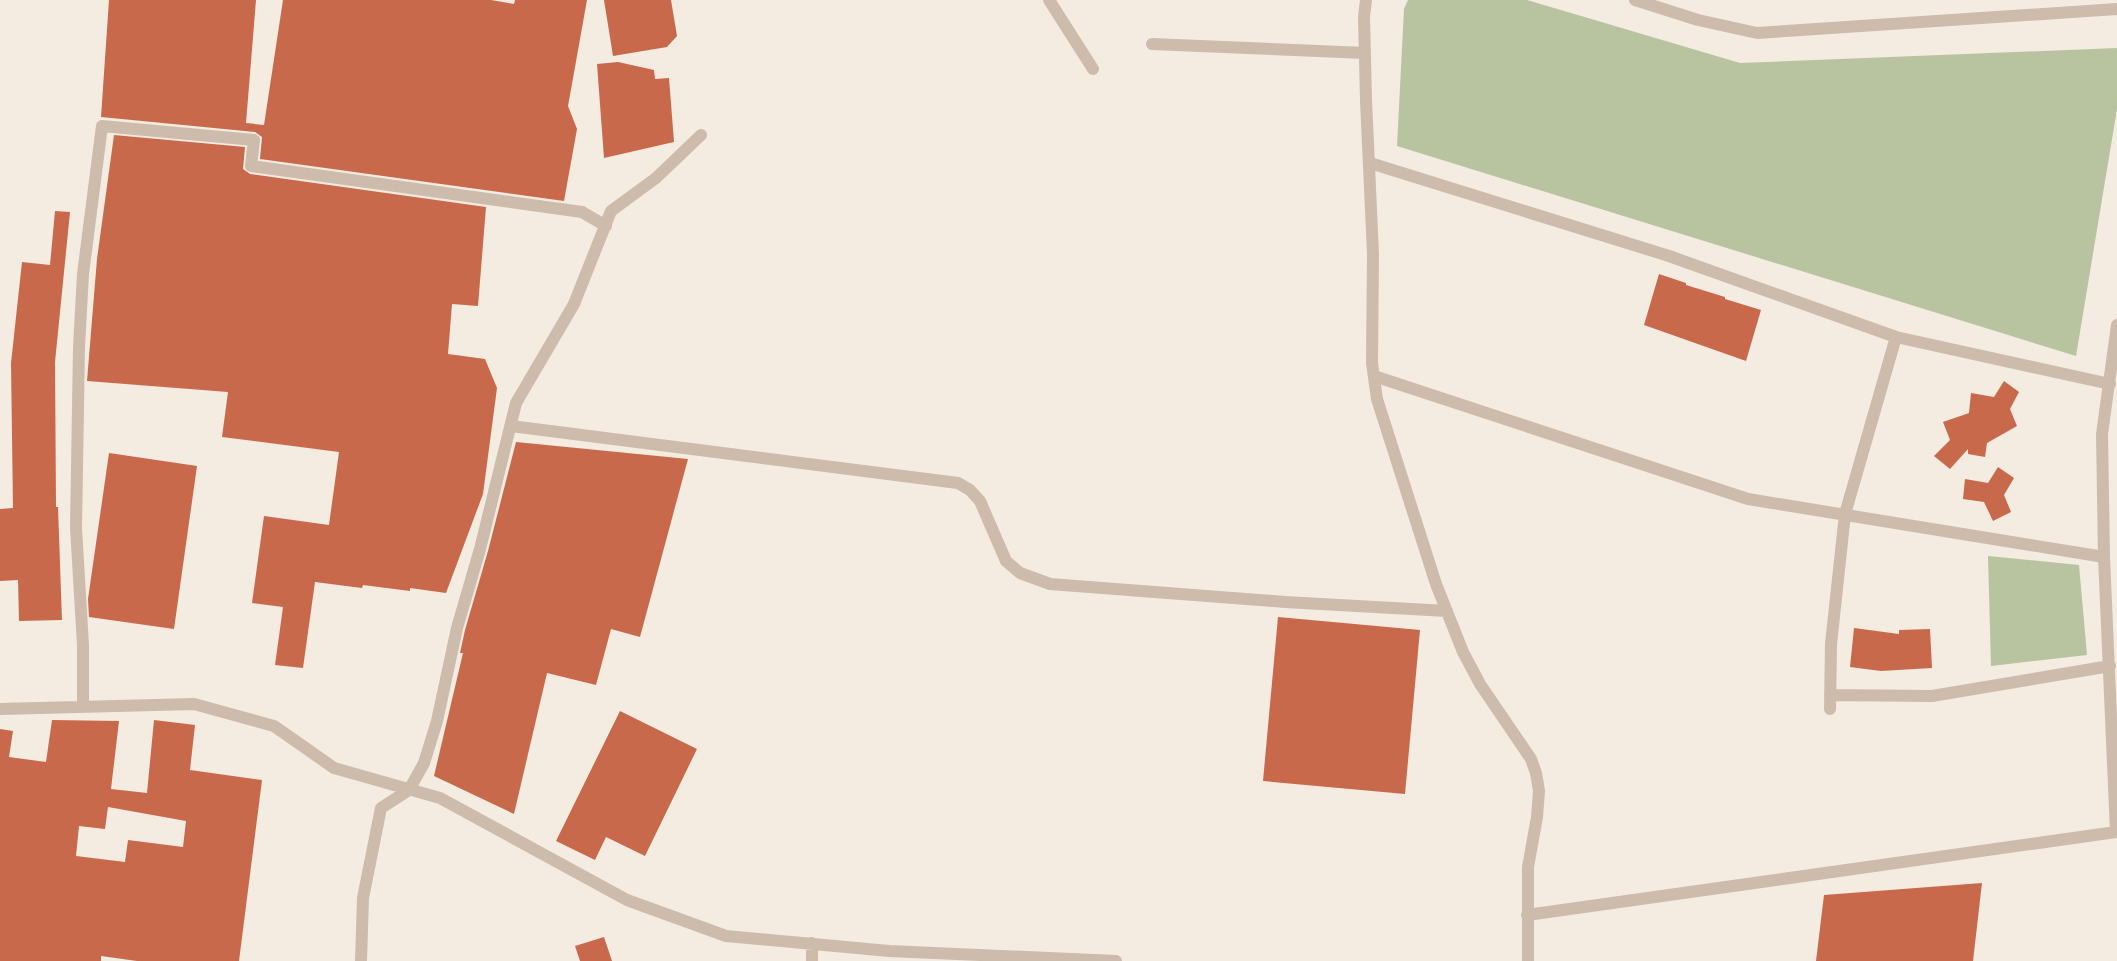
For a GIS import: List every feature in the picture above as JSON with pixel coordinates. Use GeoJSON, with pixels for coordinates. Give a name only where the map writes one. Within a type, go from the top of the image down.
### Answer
{"type":"FeatureCollection","features":[{"type":"Feature","properties":{"kind":"street"},"geometry":{"type":"LineString","coordinates":[[1049,0],[1093,69]]}},
{"type":"Feature","properties":{"kind":"street"},"geometry":{"type":"LineString","coordinates":[[1366,0],[1365,53],[1373,254],[1372,363],[1377,399],[1436,584],[1463,652],[1480,684],[1531,759],[1536,773],[1539,791],[1537,817],[1528,867],[1528,961]]}},
{"type":"Feature","properties":{"kind":"street"},"geometry":{"type":"LineString","coordinates":[[1635,0],[1698,20],[1757,34],[2117,9]]}},
{"type":"Feature","properties":{"kind":"street"},"geometry":{"type":"LineString","coordinates":[[1152,44],[1365,53]]}},
{"type":"Feature","properties":{"kind":"street"},"geometry":{"type":"LineString","coordinates":[[83,707],[83,645],[76,528],[79,347],[83,274],[102,126],[254,140],[251,166],[582,212],[606,226]]}},
{"type":"Feature","properties":{"kind":"street"},"geometry":{"type":"LineString","coordinates":[[361,961],[363,898],[381,808],[409,790],[424,763],[437,721],[457,628],[480,549],[516,403],[574,304],[612,210],[656,178],[701,135]]}},
{"type":"Feature","properties":{"kind":"street"},"geometry":{"type":"LineString","coordinates":[[1370,163],[1668,256],[1896,337],[2110,384]]}},
{"type":"Feature","properties":{"kind":"street"},"geometry":{"type":"LineString","coordinates":[[1527,915],[2117,833],[2104,558],[2102,434],[2117,325]]}},
{"type":"Feature","properties":{"kind":"street"},"geometry":{"type":"LineString","coordinates":[[1830,709],[1831,644],[1845,514],[1896,337]]}},
{"type":"Feature","properties":{"kind":"street"},"geometry":{"type":"LineString","coordinates":[[1374,376],[1748,499],[2104,558]]}},
{"type":"Feature","properties":{"kind":"street"},"geometry":{"type":"LineString","coordinates":[[510,426],[958,483],[970,490],[980,501],[1006,561],[1020,573],[1050,584],[1447,612]]}},
{"type":"Feature","properties":{"kind":"street"},"geometry":{"type":"LineString","coordinates":[[1830,695],[1932,696],[2110,666]]}},
{"type":"Feature","properties":{"kind":"street"},"geometry":{"type":"LineString","coordinates":[[0,709],[194,704],[274,726],[334,768],[440,798],[627,900],[726,936],[889,950],[1116,961]]}},
{"type":"Feature","properties":{"kind":"street"},"geometry":{"type":"LineString","coordinates":[[812,943],[812,961]]}},
{"type":"Feature","properties":{"kind":"green space"},"geometry":{"type":"Polygon","coordinates":[[[1408,0],[1527,0],[1740,63],[2117,48],[2117,109],[2076,356],[1397,146],[1404,9],[1408,0]]]}},
{"type":"Feature","properties":{"kind":"green space"},"geometry":{"type":"Polygon","coordinates":[[[1988,556],[2079,565],[2087,655],[1991,666],[1988,556]]]}},
{"type":"Feature","properties":{"kind":"building"},"geometry":{"type":"Polygon","coordinates":[[[109,0],[256,0],[246,123],[264,125],[283,0],[491,0],[514,4],[515,0],[587,0],[568,106],[577,129],[564,201],[260,159],[262,137],[255,132],[101,117],[109,0]]]}},
{"type":"Feature","properties":{"kind":"building"},"geometry":{"type":"Polygon","coordinates":[[[604,0],[671,0],[677,36],[667,47],[613,56],[604,0]]]}},
{"type":"Feature","properties":{"kind":"building"},"geometry":{"type":"Polygon","coordinates":[[[618,62],[654,70],[655,79],[669,78],[674,142],[604,158],[597,64],[618,62]]]}},
{"type":"Feature","properties":{"kind":"building"},"geometry":{"type":"Polygon","coordinates":[[[114,135],[245,147],[243,169],[250,174],[486,207],[478,306],[452,304],[448,354],[485,359],[497,388],[483,494],[446,593],[410,588],[410,591],[363,585],[362,588],[315,582],[303,668],[275,665],[283,607],[252,603],[264,516],[329,525],[339,452],[222,437],[228,392],[87,381],[97,259],[114,135]]]}},
{"type":"Feature","properties":{"kind":"building"},"geometry":{"type":"Polygon","coordinates":[[[55,211],[70,212],[55,362],[56,507],[58,507],[62,620],[19,621],[18,580],[0,581],[0,509],[13,508],[11,363],[22,262],[50,265],[55,211]]]}},
{"type":"Feature","properties":{"kind":"building"},"geometry":{"type":"Polygon","coordinates":[[[1659,274],[1686,283],[1686,285],[1725,297],[1725,299],[1761,310],[1746,361],[1644,325],[1659,274]]]}},
{"type":"Feature","properties":{"kind":"building"},"geometry":{"type":"Polygon","coordinates":[[[2004,381],[2019,392],[2010,409],[2017,426],[1987,443],[1985,457],[1968,454],[1968,449],[1950,469],[1934,456],[1950,440],[1943,422],[1969,413],[1971,393],[1994,397],[2004,381]]]}},
{"type":"Feature","properties":{"kind":"building"},"geometry":{"type":"Polygon","coordinates":[[[516,442],[688,459],[640,637],[611,629],[596,685],[547,673],[514,814],[434,776],[463,653],[460,653],[465,630],[488,551],[516,442]]]}},
{"type":"Feature","properties":{"kind":"building"},"geometry":{"type":"Polygon","coordinates":[[[109,453],[197,466],[174,629],[89,617],[88,599],[109,453]]]}},
{"type":"Feature","properties":{"kind":"building"},"geometry":{"type":"Polygon","coordinates":[[[1998,467],[2014,478],[2004,495],[2011,512],[1993,521],[1984,502],[1963,499],[1965,479],[1988,483],[1998,467]]]}},
{"type":"Feature","properties":{"kind":"building"},"geometry":{"type":"Polygon","coordinates":[[[1278,617],[1420,630],[1405,794],[1263,781],[1278,617]]]}},
{"type":"Feature","properties":{"kind":"building"},"geometry":{"type":"Polygon","coordinates":[[[1854,628],[1899,634],[1899,630],[1930,629],[1932,668],[1881,671],[1850,667],[1854,628]]]}},
{"type":"Feature","properties":{"kind":"building"},"geometry":{"type":"Polygon","coordinates":[[[620,711],[697,749],[645,856],[606,837],[595,860],[556,841],[620,711]]]}},
{"type":"Feature","properties":{"kind":"building"},"geometry":{"type":"Polygon","coordinates":[[[52,720],[119,721],[111,789],[147,793],[154,720],[195,725],[190,770],[262,780],[239,961],[137,961],[101,956],[101,961],[0,961],[0,729],[13,731],[9,757],[46,762],[52,720]],[[108,807],[105,829],[79,826],[76,856],[125,862],[128,840],[183,847],[186,821],[108,807]]]}},
{"type":"Feature","properties":{"kind":"building"},"geometry":{"type":"Polygon","coordinates":[[[1982,883],[1973,961],[1816,961],[1824,895],[1982,883]]]}},
{"type":"Feature","properties":{"kind":"building"},"geometry":{"type":"Polygon","coordinates":[[[604,937],[612,961],[580,961],[575,946],[604,937]]]}}]}
